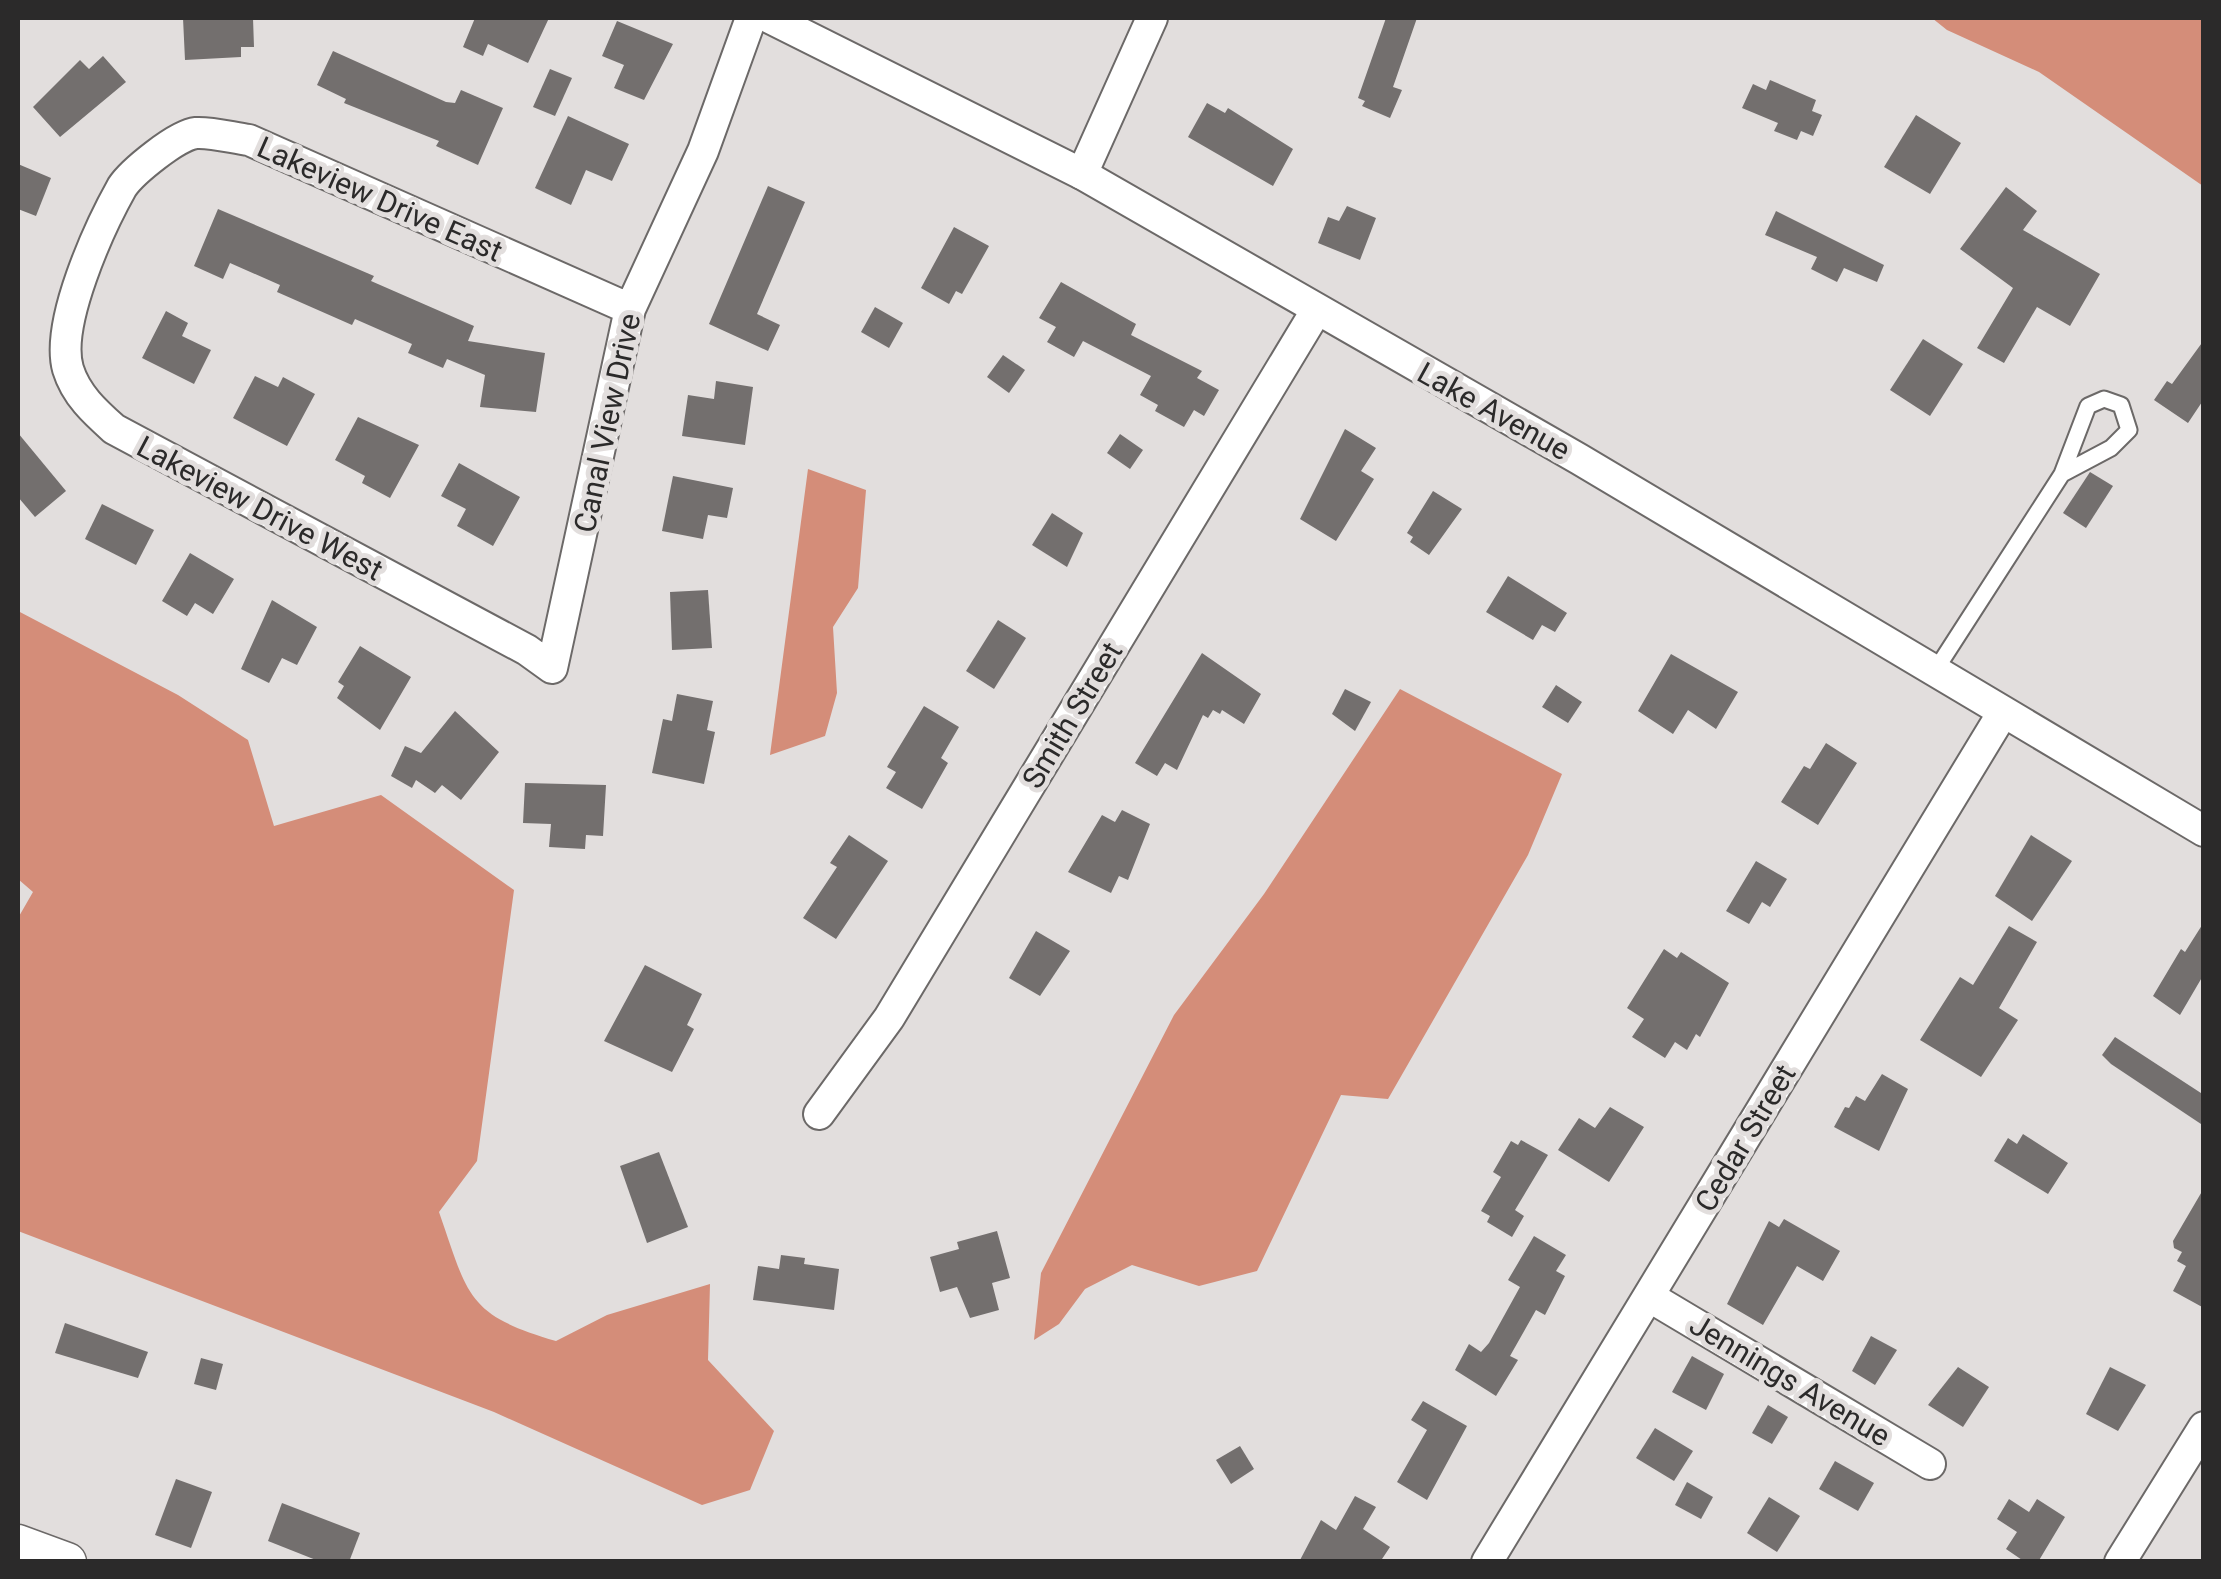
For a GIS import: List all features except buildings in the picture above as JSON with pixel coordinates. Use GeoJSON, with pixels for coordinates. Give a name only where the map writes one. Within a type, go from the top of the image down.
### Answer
{"type":"FeatureCollection","features":[{"type":"Feature","properties":{"kind":"street","name":"Canal View Drive"},"geometry":{"type":"LineString","coordinates":[[552,668],[630,309],[704,151],[751,18]]}},
{"type":"Feature","properties":{"kind":"street","name":"Lake Avenue"},"geometry":{"type":"LineString","coordinates":[[770,18],[1082,174],[1579,458],[2002,714],[2204,831]]}},
{"type":"Feature","properties":{"kind":"street"},"geometry":{"type":"LineString","coordinates":[[1082,174],[1152,18]]}},
{"type":"Feature","properties":{"kind":"street","name":"Lakeview Drive East"},"geometry":{"type":"LineString","coordinates":[[81,281],[124,184],[151,158],[193,133],[249,140],[630,309]]}},
{"type":"Feature","properties":{"kind":"street","name":"Lakeview Drive West"},"geometry":{"type":"LineString","coordinates":[[81,281],[64,339],[68,370],[84,402],[114,429],[526,650],[552,668]]}},
{"type":"Feature","properties":{"kind":"street","name":"Smith Street"},"geometry":{"type":"LineString","coordinates":[[819,1114],[889,1018],[1316,311]]}},
{"type":"Feature","properties":{"kind":"street","name":"Cedar Street"},"geometry":{"type":"LineString","coordinates":[[1487,1562],[2002,714]]}},
{"type":"Feature","properties":{"kind":"street","name":"Jennings Avenue"},"geometry":{"type":"LineString","coordinates":[[1650,1296],[1930,1464]]}},
{"type":"Feature","properties":{"kind":"street"},"geometry":{"type":"LineString","coordinates":[[2120,1562],[2204,1427]]}},
{"type":"Feature","properties":{"kind":"street"},"geometry":{"type":"LineString","coordinates":[[18,1544],[67,1562]]}},
{"type":"Feature","properties":{"kind":"lane"},"geometry":{"type":"LineString","coordinates":[[1936,671],[2062,474],[2088,406],[2104,399],[2122,405],[2129,420],[2122,438],[2062,474]]}},
{"type":"Feature","properties":{"kind":"shaded area"},"geometry":{"type":"Polygon","coordinates":[[[1932,18],[2203,18],[2203,186],[2039,72],[1947,30],[1932,18]]]}},
{"type":"Feature","properties":{"kind":"shaded area"},"geometry":{"type":"Polygon","coordinates":[[[808,469],[866,490],[858,588],[833,627],[837,693],[825,736],[770,755],[808,469]]]}},
{"type":"Feature","properties":{"kind":"shaded area"},"geometry":{"type":"Polygon","coordinates":[[[18,611],[178,695],[248,740],[274,826],[381,795],[514,890],[477,1161],[439,1212],[457,1264],[475,1298],[487,1311],[504,1322],[556,1341],[607,1315],[710,1284],[708,1360],[774,1431],[750,1490],[702,1505],[494,1412],[18,1231],[18,918],[33,892],[18,879],[18,611]]]}},
{"type":"Feature","properties":{"kind":"shaded area"},"geometry":{"type":"Polygon","coordinates":[[[1400,689],[1562,774],[1528,855],[1388,1099],[1341,1095],[1257,1271],[1199,1286],[1132,1265],[1085,1289],[1059,1324],[1034,1340],[1041,1273],[1174,1015],[1264,894],[1400,689]]]}}]}
